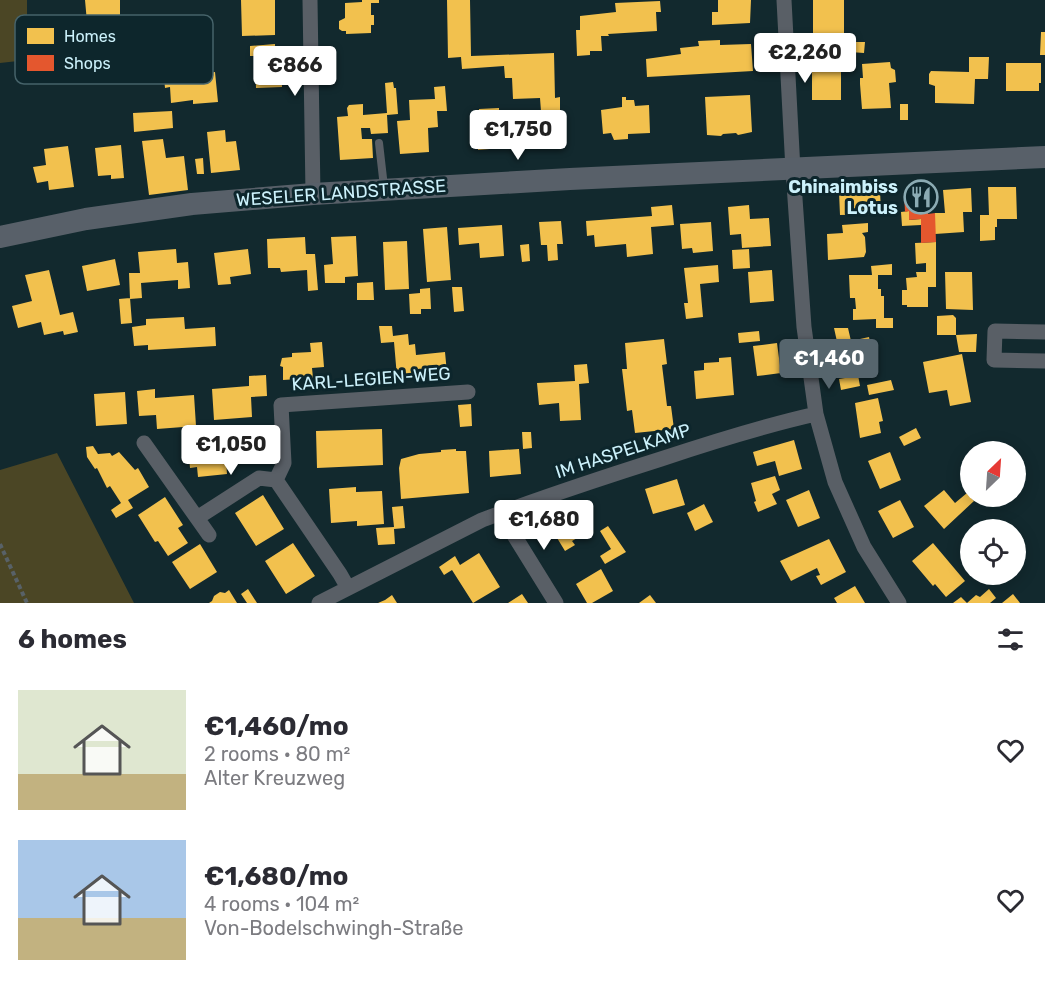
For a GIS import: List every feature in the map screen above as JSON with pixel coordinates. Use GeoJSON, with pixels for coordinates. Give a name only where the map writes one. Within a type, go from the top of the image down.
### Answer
{"type":"FeatureCollection","features":[{"type":"Feature","properties":{"kind":"street"},"geometry":{"type":"LineString","coordinates":[[310,0],[313,194]]}},
{"type":"Feature","properties":{"kind":"street"},"geometry":{"type":"LineString","coordinates":[[784,0],[804,327],[816,414],[835,482],[864,547],[899,603]]}},
{"type":"Feature","properties":{"kind":"street","name":"WESELER LANDSTRASSE"},"geometry":{"type":"LineString","coordinates":[[0,237],[86,219],[140,211],[192,204],[313,194],[1045,157]]}},
{"type":"Feature","properties":{"kind":"street"},"geometry":{"type":"LineString","coordinates":[[1045,332],[995,331],[994,360],[1045,361]]}},
{"type":"Feature","properties":{"kind":"street","name":"KARL-LEGIEN-WEG"},"geometry":{"type":"LineString","coordinates":[[276,480],[284,463],[281,405],[468,392]]}},
{"type":"Feature","properties":{"kind":"street","name":"IM HASPELKAMP"},"geometry":{"type":"LineString","coordinates":[[320,603],[483,520],[592,480],[816,414]]}},
{"type":"Feature","properties":{"kind":"street"},"geometry":{"type":"LineString","coordinates":[[144,443],[209,535]]}},
{"type":"Feature","properties":{"kind":"street"},"geometry":{"type":"LineString","coordinates":[[197,518],[259,478],[276,480],[348,588]]}},
{"type":"Feature","properties":{"kind":"street"},"geometry":{"type":"LineString","coordinates":[[504,512],[509,527],[556,603]]}},
{"type":"Feature","properties":{"kind":"lane"},"geometry":{"type":"LineString","coordinates":[[379,143],[384,189]]}},
{"type":"Feature","properties":{"kind":"path"},"geometry":{"type":"LineString","coordinates":[[0,544],[27,603]]}},
{"type":"Feature","properties":{"kind":"shaded area"},"geometry":{"type":"Polygon","coordinates":[[[0,0],[27,0],[27,15],[15,15],[15,61],[0,63],[0,0]]]}},
{"type":"Feature","properties":{"kind":"shaded area"},"geometry":{"type":"Polygon","coordinates":[[[57,453],[134,603],[0,603],[0,470],[57,453]]]}},
{"type":"Feature","properties":{"kind":"building: Homes"},"geometry":{"type":"Polygon","coordinates":[[[85,0],[120,0],[120,15],[86,15],[85,0]]]}},
{"type":"Feature","properties":{"kind":"building: Homes"},"geometry":{"type":"Polygon","coordinates":[[[241,0],[275,0],[275,35],[242,36],[241,0]]]}},
{"type":"Feature","properties":{"kind":"building: Homes"},"geometry":{"type":"Polygon","coordinates":[[[362,0],[379,0],[379,3],[371,3],[374,25],[371,25],[371,33],[346,34],[346,31],[339,29],[339,21],[345,18],[345,3],[362,2],[362,0]]]}},
{"type":"Feature","properties":{"kind":"building: Homes"},"geometry":{"type":"Polygon","coordinates":[[[447,0],[470,0],[471,56],[554,53],[555,98],[560,97],[560,124],[542,125],[540,98],[513,99],[512,78],[505,78],[504,66],[462,69],[461,57],[448,58],[447,0]]]}},
{"type":"Feature","properties":{"kind":"building: Homes"},"geometry":{"type":"Polygon","coordinates":[[[718,0],[751,0],[750,23],[712,25],[712,12],[718,12],[718,0]]]}},
{"type":"Feature","properties":{"kind":"building: Homes"},"geometry":{"type":"Polygon","coordinates":[[[813,0],[844,0],[844,44],[813,43],[813,0]]]}},
{"type":"Feature","properties":{"kind":"building: Homes"},"geometry":{"type":"Polygon","coordinates":[[[660,1],[661,12],[656,12],[657,31],[601,36],[602,51],[590,51],[590,55],[577,56],[576,30],[580,30],[580,16],[616,12],[615,3],[660,1]]]}},
{"type":"Feature","properties":{"kind":"building: Homes"},"geometry":{"type":"Polygon","coordinates":[[[1041,32],[1045,32],[1045,55],[1040,55],[1041,32]]]}},
{"type":"Feature","properties":{"kind":"building: Homes"},"geometry":{"type":"Polygon","coordinates":[[[720,40],[720,45],[751,44],[753,71],[647,77],[646,59],[681,54],[680,48],[699,46],[698,41],[720,40]]]}},
{"type":"Feature","properties":{"kind":"building: Homes"},"geometry":{"type":"Polygon","coordinates":[[[848,42],[865,42],[864,53],[850,52],[850,70],[841,70],[841,100],[812,100],[812,69],[830,69],[830,52],[847,52],[848,42]]]}},
{"type":"Feature","properties":{"kind":"building: Homes"},"geometry":{"type":"Polygon","coordinates":[[[275,44],[275,55],[281,54],[282,87],[256,88],[255,56],[250,56],[250,46],[275,44]]]}},
{"type":"Feature","properties":{"kind":"building: Homes"},"geometry":{"type":"Polygon","coordinates":[[[969,57],[989,57],[988,79],[975,79],[974,104],[935,103],[935,86],[929,84],[931,71],[969,72],[969,57]]]}},
{"type":"Feature","properties":{"kind":"building: Homes"},"geometry":{"type":"Polygon","coordinates":[[[890,62],[891,68],[895,70],[896,82],[889,83],[891,108],[862,109],[860,78],[863,78],[862,64],[890,62]]]}},
{"type":"Feature","properties":{"kind":"building: Homes"},"geometry":{"type":"Polygon","coordinates":[[[1006,63],[1041,63],[1039,91],[1006,91],[1006,63]]]}},
{"type":"Feature","properties":{"kind":"building: Homes"},"geometry":{"type":"Polygon","coordinates":[[[213,72],[215,72],[218,102],[193,104],[193,100],[171,103],[170,87],[165,88],[165,84],[213,84],[213,72]]]}},
{"type":"Feature","properties":{"kind":"building: Homes"},"geometry":{"type":"Polygon","coordinates":[[[393,82],[396,88],[398,114],[387,115],[388,133],[371,134],[370,128],[361,128],[362,139],[372,139],[373,158],[340,160],[337,117],[348,116],[349,105],[363,104],[363,115],[387,113],[385,83],[393,82]]]}},
{"type":"Feature","properties":{"kind":"building: Homes"},"geometry":{"type":"Polygon","coordinates":[[[445,86],[447,111],[437,111],[438,127],[428,128],[429,152],[400,154],[397,121],[410,120],[409,100],[435,99],[434,87],[445,86]]]}},
{"type":"Feature","properties":{"kind":"building: Homes"},"geometry":{"type":"Polygon","coordinates":[[[750,95],[752,132],[738,135],[736,133],[721,136],[707,135],[705,97],[750,95]]]}},
{"type":"Feature","properties":{"kind":"building: Homes"},"geometry":{"type":"Polygon","coordinates":[[[622,97],[626,97],[626,100],[634,100],[635,106],[649,105],[650,133],[628,134],[628,139],[614,140],[611,133],[603,134],[601,110],[622,107],[622,97]]]}},
{"type":"Feature","properties":{"kind":"building: Homes"},"geometry":{"type":"Polygon","coordinates":[[[900,104],[908,104],[908,120],[900,120],[900,104]]]}},
{"type":"Feature","properties":{"kind":"building: Homes"},"geometry":{"type":"Polygon","coordinates":[[[499,108],[499,116],[525,115],[526,134],[523,134],[523,146],[478,150],[479,109],[499,108]]]}},
{"type":"Feature","properties":{"kind":"building: Homes"},"geometry":{"type":"Polygon","coordinates":[[[172,111],[173,128],[134,132],[133,113],[172,111]]]}},
{"type":"Feature","properties":{"kind":"building: Homes"},"geometry":{"type":"Polygon","coordinates":[[[225,130],[226,142],[236,141],[240,170],[211,173],[207,132],[225,130]]]}},
{"type":"Feature","properties":{"kind":"building: Homes"},"geometry":{"type":"Polygon","coordinates":[[[163,139],[166,158],[184,156],[188,190],[149,195],[142,141],[163,139]]]}},
{"type":"Feature","properties":{"kind":"building: Homes"},"geometry":{"type":"Polygon","coordinates":[[[121,145],[124,178],[111,179],[111,175],[98,176],[95,148],[121,145]]]}},
{"type":"Feature","properties":{"kind":"building: Homes"},"geometry":{"type":"Polygon","coordinates":[[[68,146],[74,187],[49,190],[48,181],[37,183],[33,167],[46,165],[44,149],[68,146]]]}},
{"type":"Feature","properties":{"kind":"building: Homes"},"geometry":{"type":"Polygon","coordinates":[[[203,158],[204,174],[197,174],[195,159],[203,158]]]}},
{"type":"Feature","properties":{"kind":"building: Homes"},"geometry":{"type":"Polygon","coordinates":[[[988,187],[1016,187],[1017,219],[997,219],[995,240],[980,241],[980,215],[989,215],[988,187]]]}},
{"type":"Feature","properties":{"kind":"building: Homes"},"geometry":{"type":"Polygon","coordinates":[[[971,188],[972,212],[963,212],[964,232],[935,234],[935,213],[945,213],[943,190],[971,188]]]}},
{"type":"Feature","properties":{"kind":"building: Homes"},"geometry":{"type":"Polygon","coordinates":[[[880,190],[881,214],[840,215],[839,192],[880,190]]]}},
{"type":"Feature","properties":{"kind":"building: Homes"},"geometry":{"type":"Polygon","coordinates":[[[672,205],[674,225],[651,227],[653,254],[627,257],[626,244],[595,247],[594,235],[587,236],[586,221],[652,216],[651,207],[672,205]]]}},
{"type":"Feature","properties":{"kind":"building: Homes"},"geometry":{"type":"Polygon","coordinates":[[[749,205],[750,219],[769,218],[771,246],[742,248],[741,234],[730,235],[728,207],[749,205]]]}},
{"type":"Feature","properties":{"kind":"building: Homes"},"geometry":{"type":"Polygon","coordinates":[[[909,211],[909,220],[921,219],[921,225],[902,226],[901,212],[909,211]]]}},
{"type":"Feature","properties":{"kind":"building: Homes"},"geometry":{"type":"Polygon","coordinates":[[[561,221],[563,244],[557,244],[558,260],[548,261],[547,245],[541,245],[539,222],[561,221]]]}},
{"type":"Feature","properties":{"kind":"building: Homes"},"geometry":{"type":"Polygon","coordinates":[[[711,222],[713,251],[693,253],[692,248],[682,249],[680,224],[711,222]]]}},
{"type":"Feature","properties":{"kind":"building: Homes"},"geometry":{"type":"Polygon","coordinates":[[[868,223],[868,232],[862,233],[865,237],[864,257],[828,260],[827,234],[843,233],[842,225],[868,223]]]}},
{"type":"Feature","properties":{"kind":"building: Homes"},"geometry":{"type":"Polygon","coordinates":[[[502,225],[504,256],[480,258],[479,243],[459,245],[458,228],[502,225]]]}},
{"type":"Feature","properties":{"kind":"building: Homes"},"geometry":{"type":"Polygon","coordinates":[[[447,227],[451,280],[427,282],[423,229],[447,227]]]}},
{"type":"Feature","properties":{"kind":"building: Homes"},"geometry":{"type":"Polygon","coordinates":[[[356,236],[358,276],[345,277],[345,283],[325,283],[324,265],[333,264],[331,237],[356,236]]]}},
{"type":"Feature","properties":{"kind":"building: Homes"},"geometry":{"type":"Polygon","coordinates":[[[305,237],[306,254],[315,254],[318,290],[308,291],[307,270],[281,272],[280,268],[268,268],[267,239],[305,237]]]}},
{"type":"Feature","properties":{"kind":"building: Homes"},"geometry":{"type":"Polygon","coordinates":[[[407,241],[409,289],[385,290],[383,242],[407,241]]]}},
{"type":"Feature","properties":{"kind":"building: Homes"},"geometry":{"type":"Polygon","coordinates":[[[936,242],[936,287],[928,287],[928,307],[902,305],[902,290],[907,290],[906,278],[917,277],[916,272],[926,272],[926,263],[916,264],[915,243],[936,242]]]}},
{"type":"Feature","properties":{"kind":"building: Homes"},"geometry":{"type":"Polygon","coordinates":[[[529,244],[530,261],[522,262],[520,245],[529,244]]]}},
{"type":"Feature","properties":{"kind":"building: Homes"},"geometry":{"type":"Polygon","coordinates":[[[176,249],[177,263],[188,262],[190,288],[178,289],[178,280],[141,283],[142,298],[130,299],[129,273],[140,273],[138,252],[176,249]]]}},
{"type":"Feature","properties":{"kind":"building: Homes"},"geometry":{"type":"Polygon","coordinates":[[[248,249],[251,274],[230,277],[231,284],[218,285],[214,253],[248,249]]]}},
{"type":"Feature","properties":{"kind":"building: Homes"},"geometry":{"type":"Polygon","coordinates":[[[749,249],[750,268],[733,269],[732,250],[749,249]]]}},
{"type":"Feature","properties":{"kind":"building: Homes"},"geometry":{"type":"Polygon","coordinates":[[[115,259],[120,285],[87,291],[82,266],[115,259]]]}},
{"type":"Feature","properties":{"kind":"building: Homes"},"geometry":{"type":"Polygon","coordinates":[[[892,264],[892,275],[878,275],[878,289],[881,289],[881,296],[884,296],[884,318],[893,318],[893,328],[876,328],[876,319],[853,320],[853,309],[856,309],[855,298],[850,298],[849,275],[872,275],[871,266],[892,264]]]}},
{"type":"Feature","properties":{"kind":"building: Homes"},"geometry":{"type":"Polygon","coordinates":[[[718,265],[719,282],[700,284],[703,317],[686,319],[684,303],[688,303],[684,268],[718,265]]]}},
{"type":"Feature","properties":{"kind":"building: Homes"},"geometry":{"type":"Polygon","coordinates":[[[49,270],[60,315],[73,312],[78,332],[64,335],[63,331],[44,335],[41,322],[18,328],[12,306],[32,301],[25,275],[49,270]]]}},
{"type":"Feature","properties":{"kind":"building: Homes"},"geometry":{"type":"Polygon","coordinates":[[[772,270],[774,301],[750,303],[748,272],[772,270]]]}},
{"type":"Feature","properties":{"kind":"building: Homes"},"geometry":{"type":"Polygon","coordinates":[[[945,272],[972,272],[973,310],[946,309],[945,272]]]}},
{"type":"Feature","properties":{"kind":"building: Homes"},"geometry":{"type":"Polygon","coordinates":[[[373,282],[374,300],[357,300],[357,283],[373,282]]]}},
{"type":"Feature","properties":{"kind":"building: Homes"},"geometry":{"type":"Polygon","coordinates":[[[452,287],[462,287],[464,311],[454,312],[452,287]]]}},
{"type":"Feature","properties":{"kind":"building: Homes"},"geometry":{"type":"Polygon","coordinates":[[[430,288],[431,309],[421,309],[421,314],[410,314],[409,294],[420,293],[420,289],[430,288]]]}},
{"type":"Feature","properties":{"kind":"building: Homes"},"geometry":{"type":"Polygon","coordinates":[[[130,298],[132,323],[121,324],[119,299],[130,298]]]}},
{"type":"Feature","properties":{"kind":"building: Homes"},"geometry":{"type":"Polygon","coordinates":[[[953,315],[956,318],[956,335],[937,335],[937,316],[953,315]]]}},
{"type":"Feature","properties":{"kind":"building: Homes"},"geometry":{"type":"Polygon","coordinates":[[[184,317],[185,329],[215,327],[216,346],[148,350],[148,345],[134,346],[132,327],[146,325],[146,319],[184,317]]]}},
{"type":"Feature","properties":{"kind":"building: Homes"},"geometry":{"type":"Polygon","coordinates":[[[379,326],[392,326],[393,336],[408,334],[409,345],[415,344],[416,355],[445,352],[447,373],[397,377],[394,342],[381,343],[379,326]]]}},
{"type":"Feature","properties":{"kind":"building: Homes"},"geometry":{"type":"Polygon","coordinates":[[[834,328],[848,328],[851,341],[869,337],[876,372],[858,375],[860,386],[841,390],[839,379],[845,378],[834,328]]]}},
{"type":"Feature","properties":{"kind":"building: Homes"},"geometry":{"type":"Polygon","coordinates":[[[759,331],[760,341],[739,343],[738,333],[759,331]]]}},
{"type":"Feature","properties":{"kind":"building: Homes"},"geometry":{"type":"Polygon","coordinates":[[[977,334],[976,352],[959,352],[956,335],[977,334]]]}},
{"type":"Feature","properties":{"kind":"building: Homes"},"geometry":{"type":"Polygon","coordinates":[[[664,339],[667,364],[662,365],[667,406],[671,406],[674,429],[635,433],[632,410],[627,411],[622,369],[627,369],[625,343],[664,339]]]}},
{"type":"Feature","properties":{"kind":"building: Homes"},"geometry":{"type":"Polygon","coordinates":[[[322,342],[324,367],[312,368],[313,378],[283,380],[283,367],[280,366],[282,358],[292,357],[292,353],[311,352],[310,343],[322,342]]]}},
{"type":"Feature","properties":{"kind":"building: Homes"},"geometry":{"type":"Polygon","coordinates":[[[777,343],[781,373],[757,376],[753,346],[777,343]]]}},
{"type":"Feature","properties":{"kind":"building: Homes"},"geometry":{"type":"Polygon","coordinates":[[[962,354],[971,402],[950,406],[947,390],[929,393],[923,362],[962,354]]]}},
{"type":"Feature","properties":{"kind":"building: Homes"},"geometry":{"type":"Polygon","coordinates":[[[731,357],[734,395],[696,399],[694,371],[704,370],[704,363],[719,362],[719,358],[731,357]]]}},
{"type":"Feature","properties":{"kind":"building: Homes"},"geometry":{"type":"Polygon","coordinates":[[[587,364],[589,383],[579,384],[581,420],[560,421],[559,403],[539,405],[537,383],[575,381],[574,365],[587,364]]]}},
{"type":"Feature","properties":{"kind":"building: Homes"},"geometry":{"type":"Polygon","coordinates":[[[266,375],[267,396],[251,397],[252,417],[214,420],[212,389],[249,386],[249,376],[266,375]]]}},
{"type":"Feature","properties":{"kind":"building: Homes"},"geometry":{"type":"Polygon","coordinates":[[[891,380],[894,390],[869,395],[867,385],[891,380]]]}},
{"type":"Feature","properties":{"kind":"building: Homes"},"geometry":{"type":"Polygon","coordinates":[[[155,389],[155,398],[194,395],[196,426],[157,429],[156,415],[139,416],[137,391],[155,389]]]}},
{"type":"Feature","properties":{"kind":"building: Homes"},"geometry":{"type":"Polygon","coordinates":[[[125,392],[127,424],[96,426],[94,394],[125,392]]]}},
{"type":"Feature","properties":{"kind":"building: Homes"},"geometry":{"type":"Polygon","coordinates":[[[878,398],[883,421],[879,422],[881,433],[860,438],[855,403],[878,398]]]}},
{"type":"Feature","properties":{"kind":"building: Homes"},"geometry":{"type":"Polygon","coordinates":[[[471,404],[472,426],[460,427],[458,405],[471,404]]]}},
{"type":"Feature","properties":{"kind":"building: Homes"},"geometry":{"type":"Polygon","coordinates":[[[916,428],[921,438],[904,446],[899,437],[916,428]]]}},
{"type":"Feature","properties":{"kind":"building: Homes"},"geometry":{"type":"Polygon","coordinates":[[[382,429],[383,465],[317,468],[316,431],[382,429]]]}},
{"type":"Feature","properties":{"kind":"building: Homes"},"geometry":{"type":"Polygon","coordinates":[[[239,431],[240,447],[221,449],[222,461],[226,460],[227,474],[198,477],[197,467],[190,468],[188,446],[214,442],[213,434],[239,431]]]}},
{"type":"Feature","properties":{"kind":"building: Homes"},"geometry":{"type":"Polygon","coordinates":[[[522,432],[531,432],[532,448],[523,449],[522,432]]]}},
{"type":"Feature","properties":{"kind":"building: Homes"},"geometry":{"type":"Polygon","coordinates":[[[794,440],[802,469],[779,476],[775,461],[757,466],[753,452],[794,440]]]}},
{"type":"Feature","properties":{"kind":"building: Homes"},"geometry":{"type":"Polygon","coordinates":[[[93,446],[98,454],[110,453],[112,456],[119,452],[135,470],[138,468],[149,487],[128,500],[133,508],[116,518],[111,510],[121,503],[110,486],[107,488],[97,468],[95,469],[87,457],[86,447],[93,446]]]}},
{"type":"Feature","properties":{"kind":"building: Homes"},"geometry":{"type":"Polygon","coordinates":[[[456,449],[456,451],[466,451],[469,493],[401,499],[399,468],[401,459],[456,449]]]}},
{"type":"Feature","properties":{"kind":"building: Homes"},"geometry":{"type":"Polygon","coordinates":[[[519,449],[521,474],[490,477],[489,451],[519,449]]]}},
{"type":"Feature","properties":{"kind":"building: Homes"},"geometry":{"type":"Polygon","coordinates":[[[890,452],[901,480],[880,489],[868,461],[890,452]]]}},
{"type":"Feature","properties":{"kind":"building: Homes"},"geometry":{"type":"Polygon","coordinates":[[[775,476],[780,490],[772,494],[777,504],[758,512],[751,483],[775,476]]]}},
{"type":"Feature","properties":{"kind":"building: Homes"},"geometry":{"type":"Polygon","coordinates":[[[677,479],[685,505],[653,514],[645,489],[677,479]]]}},
{"type":"Feature","properties":{"kind":"building: Homes"},"geometry":{"type":"Polygon","coordinates":[[[356,487],[356,492],[382,491],[384,524],[357,526],[357,521],[331,523],[329,489],[356,487]]]}},
{"type":"Feature","properties":{"kind":"building: Homes"},"geometry":{"type":"Polygon","coordinates":[[[809,490],[820,518],[798,527],[786,500],[809,490]]]}},
{"type":"Feature","properties":{"kind":"building: Homes"},"geometry":{"type":"Polygon","coordinates":[[[944,490],[955,503],[960,499],[960,507],[968,507],[944,529],[924,506],[944,490]]]}},
{"type":"Feature","properties":{"kind":"building: Homes"},"geometry":{"type":"Polygon","coordinates":[[[263,495],[284,529],[256,546],[235,513],[263,495]]]}},
{"type":"Feature","properties":{"kind":"building: Homes"},"geometry":{"type":"Polygon","coordinates":[[[165,497],[183,525],[178,528],[188,543],[168,556],[158,541],[155,542],[138,515],[165,497]]]}},
{"type":"Feature","properties":{"kind":"building: Homes"},"geometry":{"type":"Polygon","coordinates":[[[900,500],[914,527],[893,538],[878,511],[900,500]]]}},
{"type":"Feature","properties":{"kind":"building: Homes"},"geometry":{"type":"Polygon","coordinates":[[[704,504],[713,522],[695,531],[687,513],[704,504]]]}},
{"type":"Feature","properties":{"kind":"building: Homes"},"geometry":{"type":"Polygon","coordinates":[[[403,506],[405,528],[394,529],[395,544],[378,545],[376,528],[394,527],[392,507],[403,506]]]}},
{"type":"Feature","properties":{"kind":"building: Homes"},"geometry":{"type":"Polygon","coordinates":[[[578,512],[589,531],[572,541],[575,545],[565,551],[551,528],[578,512]]]}},
{"type":"Feature","properties":{"kind":"building: Homes"},"geometry":{"type":"Polygon","coordinates":[[[608,526],[626,552],[605,564],[600,556],[611,549],[600,531],[608,526]]]}},
{"type":"Feature","properties":{"kind":"building: Homes"},"geometry":{"type":"Polygon","coordinates":[[[829,539],[846,572],[821,585],[816,576],[820,575],[817,568],[791,581],[780,561],[829,539]]]}},
{"type":"Feature","properties":{"kind":"building: Homes"},"geometry":{"type":"Polygon","coordinates":[[[293,543],[315,576],[286,594],[265,561],[293,543]]]}},
{"type":"Feature","properties":{"kind":"building: Homes"},"geometry":{"type":"Polygon","coordinates":[[[933,543],[960,575],[960,585],[946,597],[935,584],[933,586],[912,561],[933,543]]]}},
{"type":"Feature","properties":{"kind":"building: Homes"},"geometry":{"type":"Polygon","coordinates":[[[200,544],[217,572],[190,589],[172,562],[200,544]]]}},
{"type":"Feature","properties":{"kind":"building: Homes"},"geometry":{"type":"Polygon","coordinates":[[[479,553],[500,587],[473,603],[452,570],[444,575],[439,567],[455,556],[460,565],[479,553]]]}},
{"type":"Feature","properties":{"kind":"building: Homes"},"geometry":{"type":"Polygon","coordinates":[[[601,569],[613,591],[592,603],[587,603],[576,584],[601,569]]]}},
{"type":"Feature","properties":{"kind":"building: Homes"},"geometry":{"type":"Polygon","coordinates":[[[855,586],[865,603],[837,603],[834,598],[855,586]]]}},
{"type":"Feature","properties":{"kind":"building: Homes"},"geometry":{"type":"Polygon","coordinates":[[[248,589],[257,603],[247,603],[241,594],[248,589]]]}},
{"type":"Feature","properties":{"kind":"building: Homes"},"geometry":{"type":"Polygon","coordinates":[[[989,589],[996,598],[990,603],[967,603],[976,595],[980,597],[989,589]]]}},
{"type":"Feature","properties":{"kind":"building: Homes"},"geometry":{"type":"Polygon","coordinates":[[[229,590],[237,603],[209,603],[220,592],[225,593],[229,590]]]}},
{"type":"Feature","properties":{"kind":"building: Homes"},"geometry":{"type":"Polygon","coordinates":[[[522,594],[528,603],[508,603],[522,594]]]}},
{"type":"Feature","properties":{"kind":"building: Homes"},"geometry":{"type":"Polygon","coordinates":[[[1013,594],[1020,603],[1002,603],[1013,594]]]}},
{"type":"Feature","properties":{"kind":"building: Homes"},"geometry":{"type":"Polygon","coordinates":[[[392,595],[397,603],[378,603],[385,600],[392,595]]]}},
{"type":"Feature","properties":{"kind":"building: Homes"},"geometry":{"type":"Polygon","coordinates":[[[650,595],[656,603],[639,603],[650,595]]]}},
{"type":"Feature","properties":{"kind":"building: Homes"},"geometry":{"type":"Polygon","coordinates":[[[961,597],[967,603],[953,603],[961,597]]]}},
{"type":"Feature","properties":{"kind":"building: Shops"},"geometry":{"type":"Polygon","coordinates":[[[926,191],[928,214],[935,213],[936,242],[921,243],[921,219],[909,220],[909,211],[905,212],[904,193],[926,191]]]}},
{"type":"Feature","properties":{"kind":"place","name":"Chinaimbiss Lotus"},"geometry":{"type":"Point","coordinates":[921,197]}}]}
